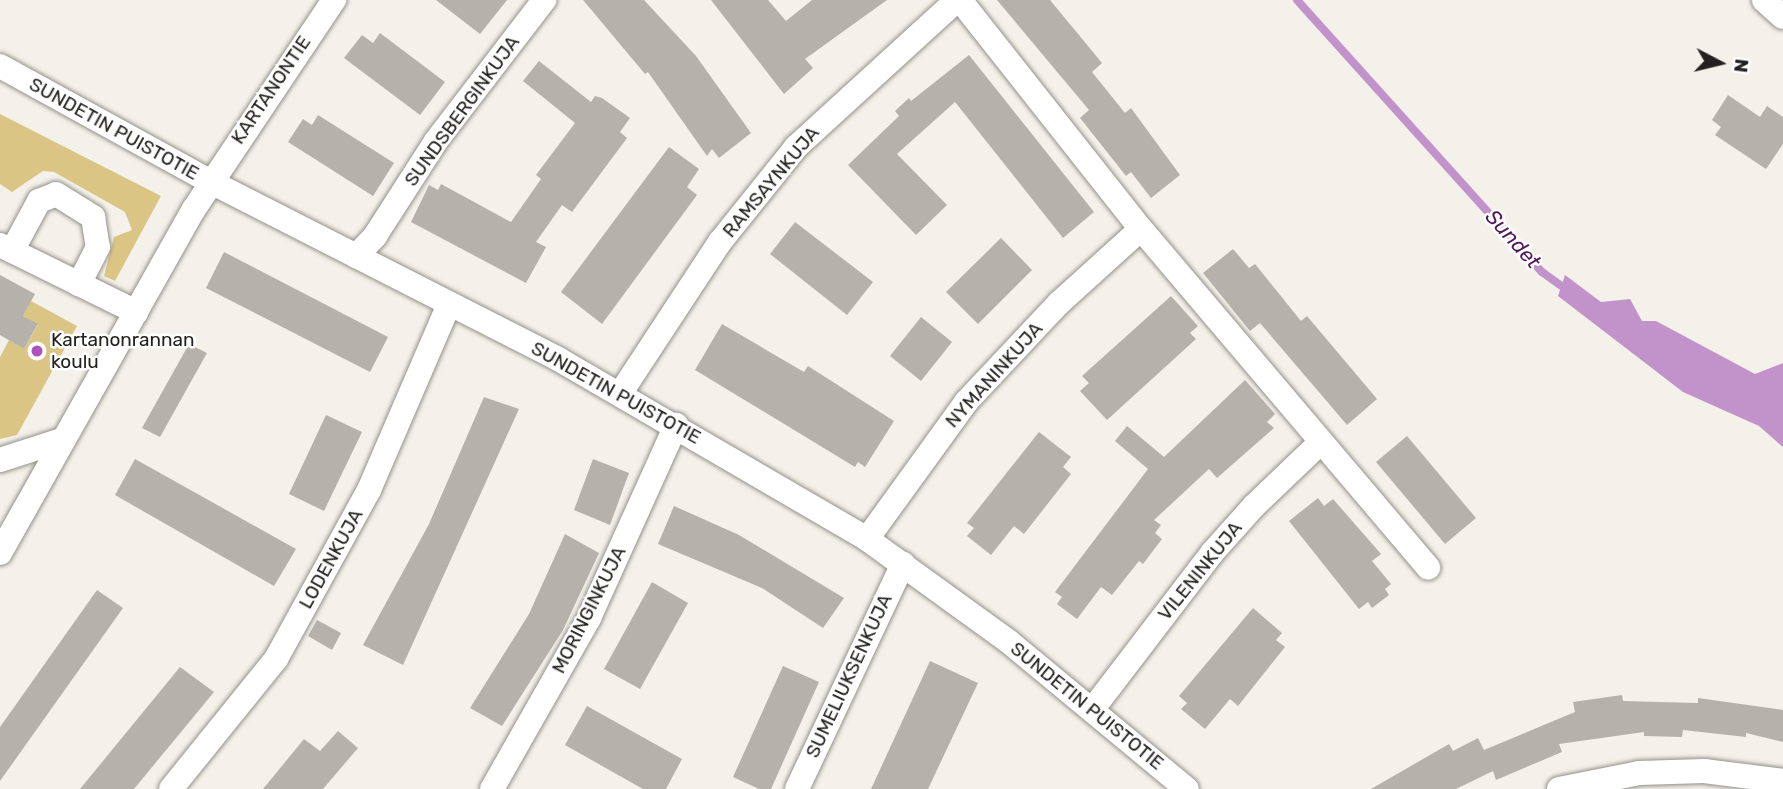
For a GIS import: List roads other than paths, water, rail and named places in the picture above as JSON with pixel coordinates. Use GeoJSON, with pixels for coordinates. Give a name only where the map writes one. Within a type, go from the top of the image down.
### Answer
{"type":"FeatureCollection","features":[{"type":"Feature","properties":{"kind":"street","name":"KARTANONTIE"},"geometry":{"type":"LineString","coordinates":[[0,553],[211,182],[334,0]]}},
{"type":"Feature","properties":{"kind":"street","name":"SUNDSBERGINKUJA"},"geometry":{"type":"LineString","coordinates":[[356,256],[375,236],[436,141],[544,0]]}},
{"type":"Feature","properties":{"kind":"street"},"geometry":{"type":"LineString","coordinates":[[958,0],[1142,229],[1428,568]]}},
{"type":"Feature","properties":{"kind":"street","name":"RAMSAYNKUJA"},"geometry":{"type":"LineString","coordinates":[[620,394],[720,242],[796,147],[958,0]]}},
{"type":"Feature","properties":{"kind":"street"},"geometry":{"type":"LineString","coordinates":[[1764,0],[1783,17]]}},
{"type":"Feature","properties":{"kind":"street","name":"SUNDETIN PUISTOTIE"},"geometry":{"type":"LineString","coordinates":[[0,66],[211,182],[620,394],[867,539],[1092,710],[1187,789]]}},
{"type":"Feature","properties":{"kind":"street"},"geometry":{"type":"LineString","coordinates":[[79,284],[98,247],[93,217],[57,194],[39,201],[6,248],[79,284],[136,312]]}},
{"type":"Feature","properties":{"kind":"street","name":"NYMANINKUJA"},"geometry":{"type":"LineString","coordinates":[[867,539],[966,401],[1059,303],[1142,229]]}},
{"type":"Feature","properties":{"kind":"street","name":"LODENKUJA"},"geometry":{"type":"LineString","coordinates":[[171,789],[276,659],[369,490],[449,304]]}},
{"type":"Feature","properties":{"kind":"street","name":"MORINGINKUJA"},"geometry":{"type":"LineString","coordinates":[[492,789],[589,618],[676,425]]}},
{"type":"Feature","properties":{"kind":"street"},"geometry":{"type":"LineString","coordinates":[[0,460],[62,440]]}},
{"type":"Feature","properties":{"kind":"street","name":"VILENINKUJA"},"geometry":{"type":"LineString","coordinates":[[1092,710],[1212,553],[1254,506],[1321,442]]}},
{"type":"Feature","properties":{"kind":"street","name":"SUMELIUKSENKUJA"},"geometry":{"type":"LineString","coordinates":[[797,789],[902,564]]}},
{"type":"Feature","properties":{"kind":"street"},"geometry":{"type":"LineString","coordinates":[[1559,789],[1639,773],[1704,771],[1783,781]]}},
{"type":"Feature","properties":{"kind":"waterway","name":"Sundet"},"geometry":{"type":"LineString","coordinates":[[1297,0],[1542,272],[1561,286]]}},
{"type":"Feature","properties":{"kind":"place","name":"Kartanonrannan koulu"},"geometry":{"type":"Point","coordinates":[37,351]}}]}
